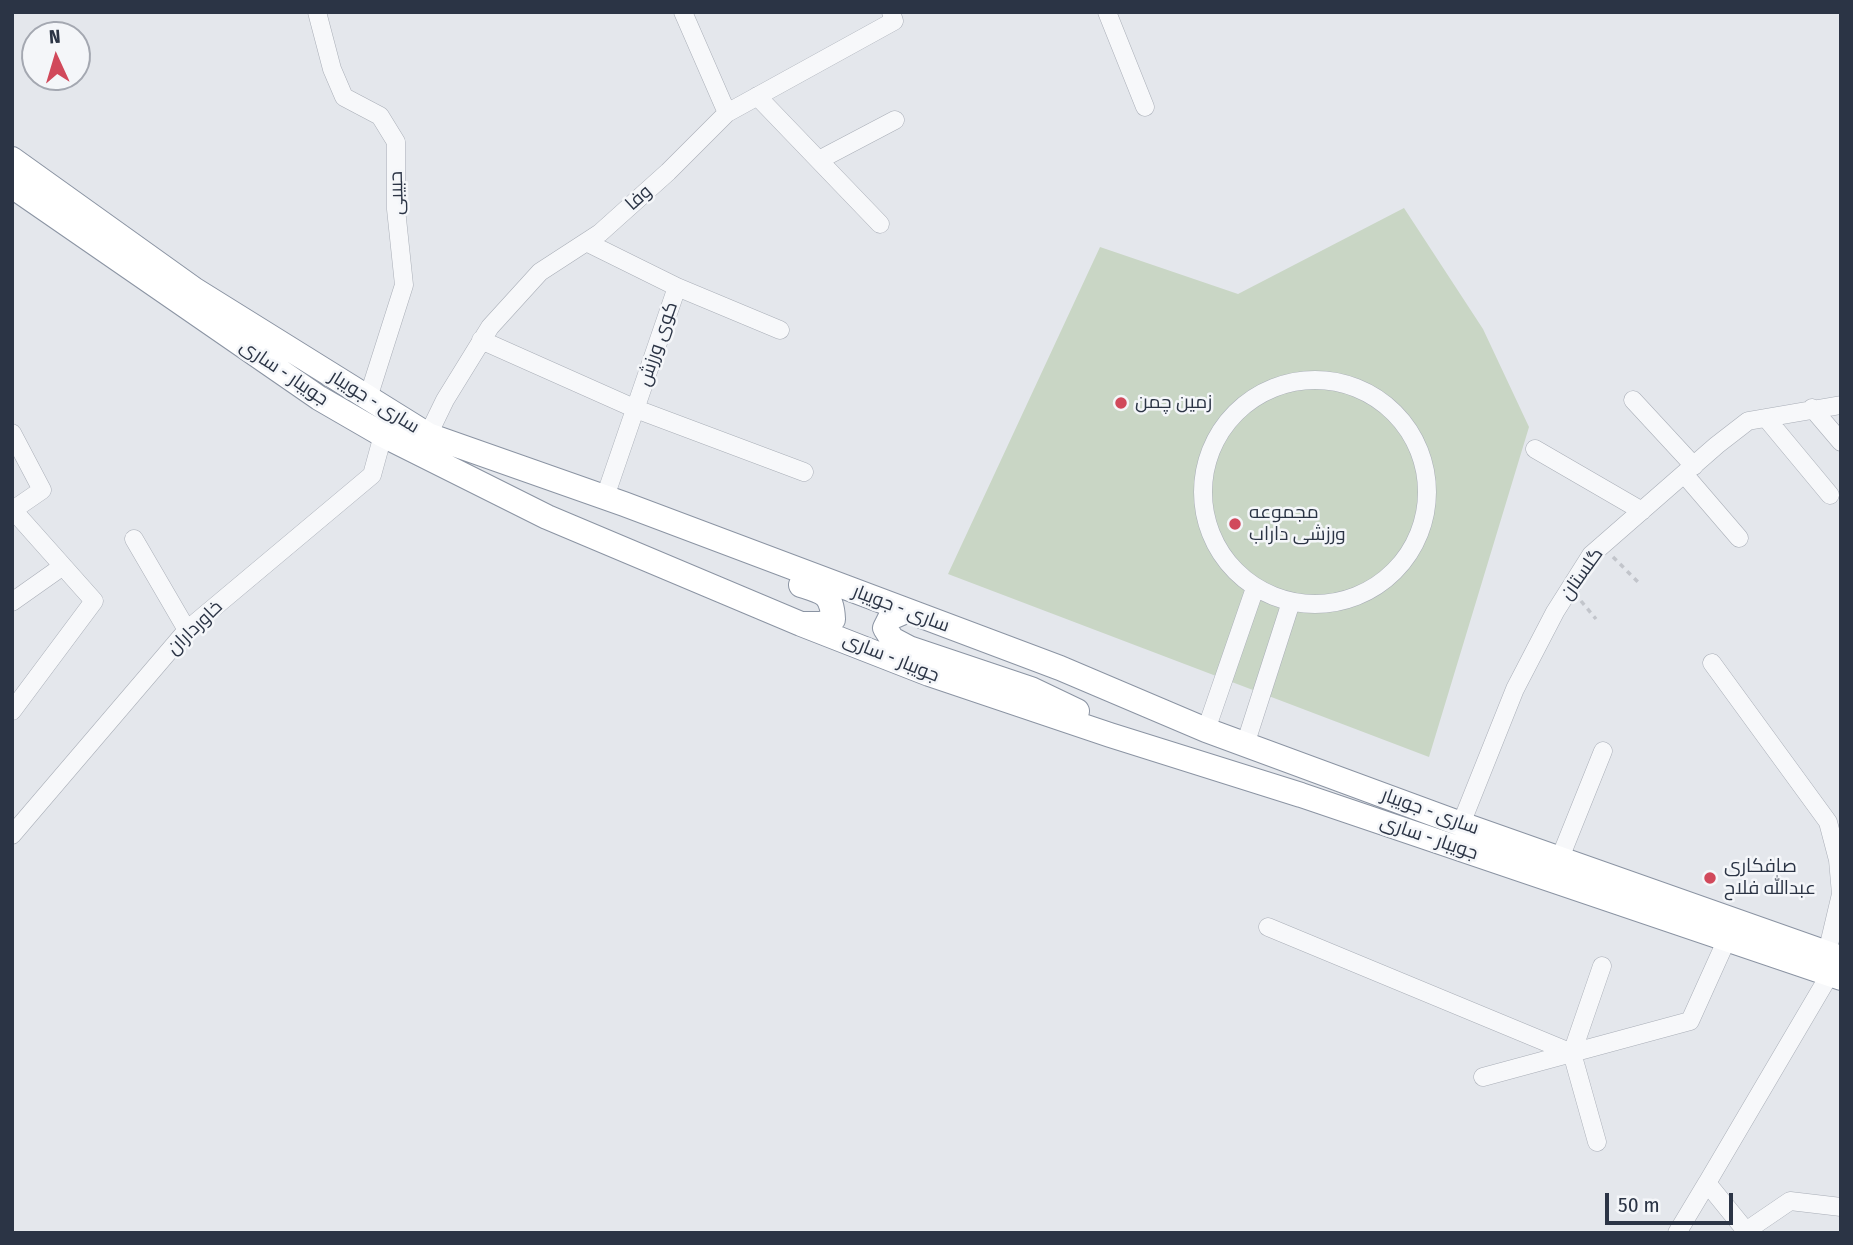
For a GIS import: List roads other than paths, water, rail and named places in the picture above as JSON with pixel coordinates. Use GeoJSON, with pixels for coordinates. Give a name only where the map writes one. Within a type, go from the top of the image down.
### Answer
{"type":"FeatureCollection","features":[{"type":"Feature","properties":{"kind":"highway","name":"ساری - جویبار"},"geometry":{"type":"LineString","coordinates":[[14,165],[195,290],[428,435],[605,497],[1060,668],[1245,745],[1560,859],[1835,966]]}},
{"type":"Feature","properties":{"kind":"highway","name":"جویبار - ساری"},"geometry":{"type":"LineString","coordinates":[[14,165],[319,398],[383,435],[547,517],[909,667],[1110,736],[1301,795],[1727,939],[1835,966]]}},
{"type":"Feature","properties":{"kind":"highway"},"geometry":{"type":"LineString","coordinates":[[706,535],[723,550],[754,568],[824,593],[832,604],[834,619],[822,624],[801,624]]}},
{"type":"Feature","properties":{"kind":"highway"},"geometry":{"type":"LineString","coordinates":[[906,611],[890,618],[885,628],[892,639],[909,648],[1031,689],[1073,707],[1110,736]]}},
{"type":"Feature","properties":{"kind":"street","name":"حبیبی"},"geometry":{"type":"LineString","coordinates":[[317,12],[332,69],[345,97],[380,116],[396,142],[396,209],[404,285],[368,398]]}},
{"type":"Feature","properties":{"kind":"street"},"geometry":{"type":"LineString","coordinates":[[683,12],[727,113]]}},
{"type":"Feature","properties":{"kind":"street","name":"وفا"},"geometry":{"type":"LineString","coordinates":[[428,435],[445,400],[489,327],[540,272],[600,233],[668,172],[727,113],[894,21],[891,12]]}},
{"type":"Feature","properties":{"kind":"street"},"geometry":{"type":"LineString","coordinates":[[1107,12],[1145,107]]}},
{"type":"Feature","properties":{"kind":"street"},"geometry":{"type":"LineString","coordinates":[[757,96],[880,224]]}},
{"type":"Feature","properties":{"kind":"street"},"geometry":{"type":"LineString","coordinates":[[819,160],[895,120]]}},
{"type":"Feature","properties":{"kind":"street","name":"کوی ورزش"},"geometry":{"type":"LineString","coordinates":[[586,242],[677,287],[605,497]]}},
{"type":"Feature","properties":{"kind":"street"},"geometry":{"type":"LineString","coordinates":[[677,287],[780,331]]}},
{"type":"Feature","properties":{"kind":"street"},"geometry":{"type":"LineString","coordinates":[[481,340],[636,409],[804,472]]}},
{"type":"Feature","properties":{"kind":"street"},"geometry":{"type":"LineString","coordinates":[[1318,379],[1353,385],[1385,403],[1410,429],[1425,464],[1428,502],[1418,539],[1396,570],[1366,593],[1329,604],[1290,602],[1255,588],[1226,563],[1208,529],[1201,492],[1207,456],[1224,424],[1250,399],[1282,383],[1318,379]]}},
{"type":"Feature","properties":{"kind":"street"},"geometry":{"type":"LineString","coordinates":[[1633,400],[1739,538]]}},
{"type":"Feature","properties":{"kind":"street","name":"گلستان"},"geometry":{"type":"LineString","coordinates":[[1461,824],[1515,689],[1591,555],[1748,421],[1841,405]]}},
{"type":"Feature","properties":{"kind":"street"},"geometry":{"type":"LineString","coordinates":[[1812,408],[1841,442]]}},
{"type":"Feature","properties":{"kind":"street"},"geometry":{"type":"LineString","coordinates":[[1766,418],[1830,495]]}},
{"type":"Feature","properties":{"kind":"street"},"geometry":{"type":"LineString","coordinates":[[12,433],[43,490],[13,510],[94,601],[12,710]]}},
{"type":"Feature","properties":{"kind":"street","name":"خاورداران"},"geometry":{"type":"LineString","coordinates":[[12,835],[187,630],[372,475],[383,435]]}},
{"type":"Feature","properties":{"kind":"street"},"geometry":{"type":"LineString","coordinates":[[1535,449],[1642,511]]}},
{"type":"Feature","properties":{"kind":"street"},"geometry":{"type":"LineString","coordinates":[[134,539],[187,630]]}},
{"type":"Feature","properties":{"kind":"street"},"geometry":{"type":"LineString","coordinates":[[12,601],[63,566]]}},
{"type":"Feature","properties":{"kind":"street"},"geometry":{"type":"LineString","coordinates":[[1206,730],[1255,588]]}},
{"type":"Feature","properties":{"kind":"street"},"geometry":{"type":"LineString","coordinates":[[1245,745],[1290,602]]}},
{"type":"Feature","properties":{"kind":"street"},"geometry":{"type":"LineString","coordinates":[[1677,1233],[1835,966],[1841,894],[1838,860],[1828,822],[1712,663]]}},
{"type":"Feature","properties":{"kind":"street"},"geometry":{"type":"LineString","coordinates":[[1560,859],[1603,751]]}},
{"type":"Feature","properties":{"kind":"street"},"geometry":{"type":"LineString","coordinates":[[1268,927],[1572,1053]]}},
{"type":"Feature","properties":{"kind":"street"},"geometry":{"type":"LineString","coordinates":[[1483,1077],[1690,1021],[1727,939]]}},
{"type":"Feature","properties":{"kind":"street"},"geometry":{"type":"LineString","coordinates":[[1597,1142],[1572,1053],[1602,966]]}},
{"type":"Feature","properties":{"kind":"street"},"geometry":{"type":"LineString","coordinates":[[1707,1183],[1746,1232],[1790,1201],[1841,1207]]}},
{"type":"Feature","properties":{"kind":"place","name":"زمین چمن"},"geometry":{"type":"Point","coordinates":[1121,403]}},
{"type":"Feature","properties":{"kind":"place","name":"مجموعه ورزشی داراب"},"geometry":{"type":"Point","coordinates":[1235,524]}},
{"type":"Feature","properties":{"kind":"place","name":"صافکاری عبدالله فلاح"},"geometry":{"type":"Point","coordinates":[1710,878]}}]}
